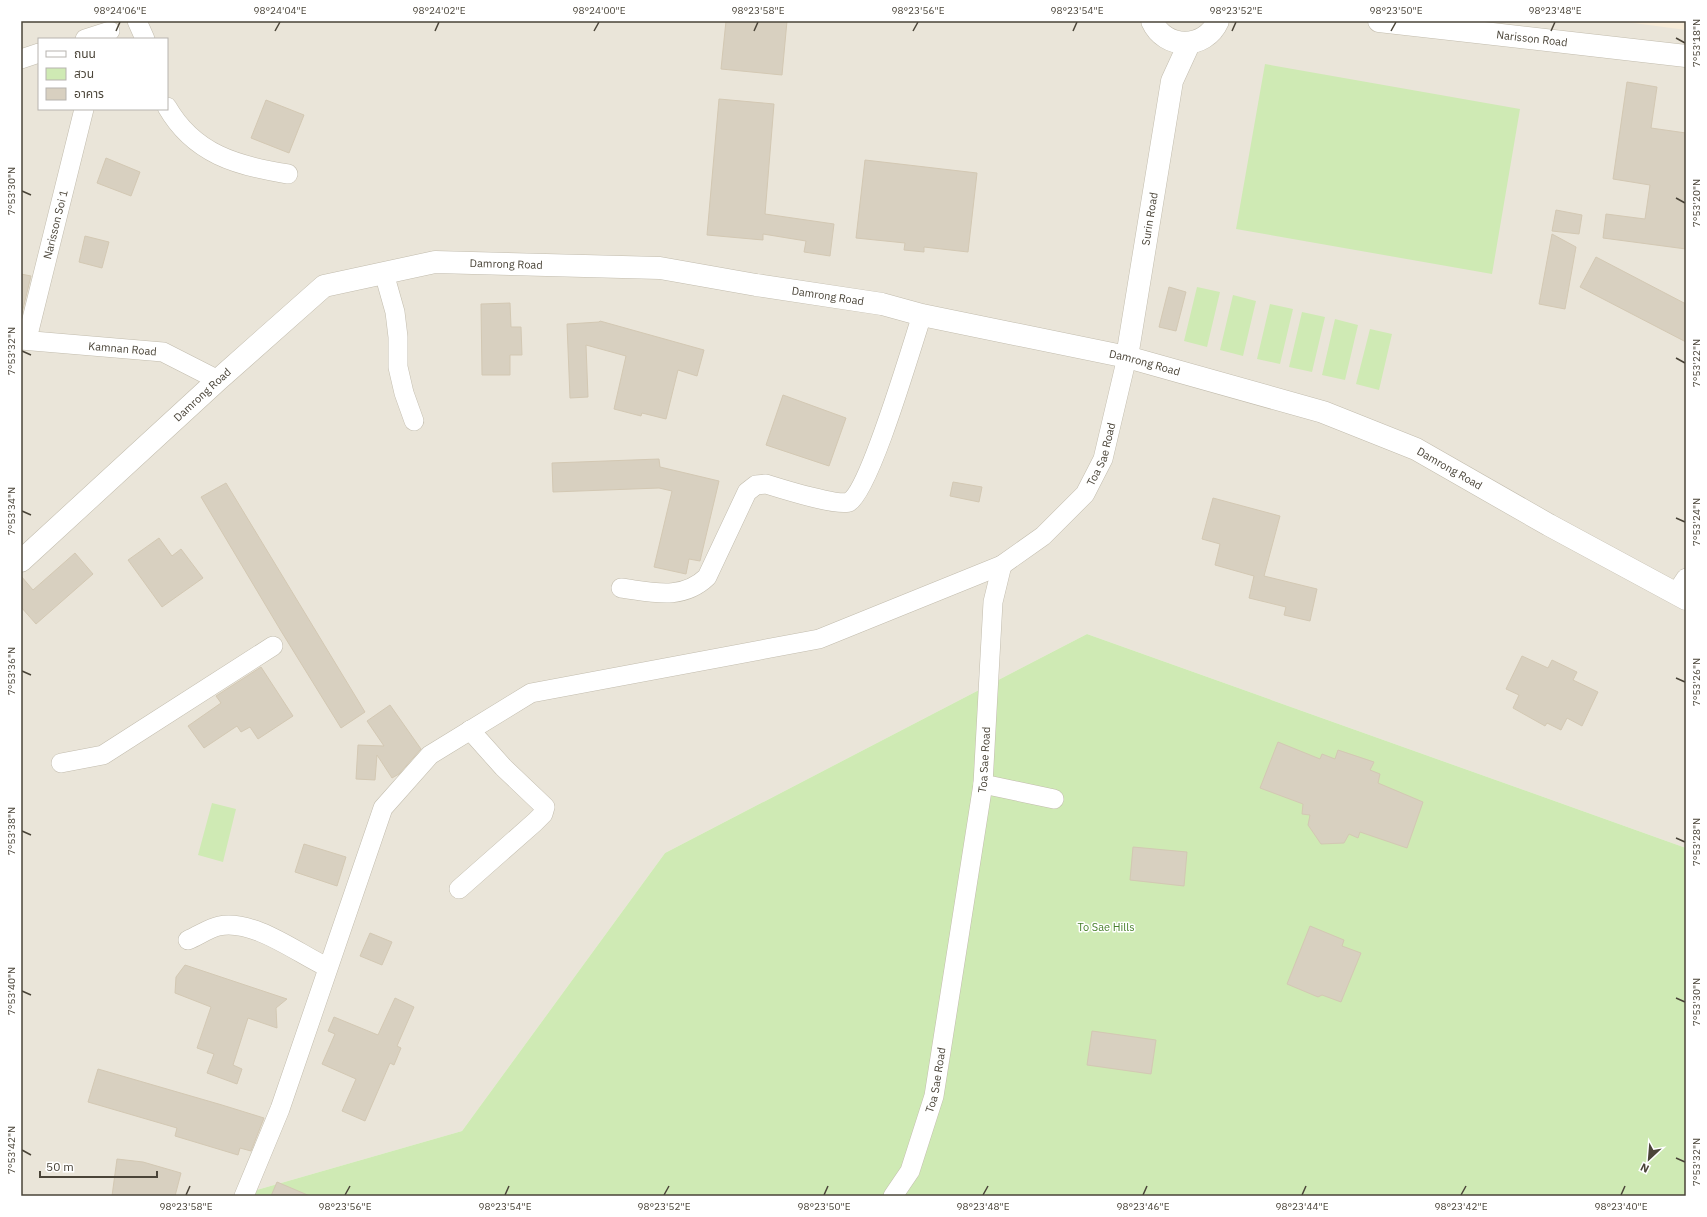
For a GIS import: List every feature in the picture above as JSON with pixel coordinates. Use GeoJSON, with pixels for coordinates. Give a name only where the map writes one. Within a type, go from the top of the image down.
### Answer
{"type":"FeatureCollection","features":[{"type":"Feature","properties":{"kind":"street"},"geometry":{"type":"LineString","coordinates":[[137,21],[145,38]]}},
{"type":"Feature","properties":{"kind":"street"},"geometry":{"type":"LineString","coordinates":[[1152,21],[1159,32],[1168,39],[1178,43],[1189,44],[1199,41],[1209,35],[1218,21]]}},
{"type":"Feature","properties":{"kind":"street","name":"Narisson Road"},"geometry":{"type":"LineString","coordinates":[[1379,21],[1438,24],[1686,56]]}},
{"type":"Feature","properties":{"kind":"street"},"geometry":{"type":"LineString","coordinates":[[88,38],[110,30]]}},
{"type":"Feature","properties":{"kind":"street","name":"Surin Road"},"geometry":{"type":"LineString","coordinates":[[1127,357],[1172,81],[1168,39]]}},
{"type":"Feature","properties":{"kind":"street","name":"Surin Road"},"geometry":{"type":"LineString","coordinates":[[1172,81],[1189,44]]}},
{"type":"Feature","properties":{"kind":"street"},"geometry":{"type":"LineString","coordinates":[[21,59],[38,53]]}},
{"type":"Feature","properties":{"kind":"street"},"geometry":{"type":"LineString","coordinates":[[168,109],[174,118],[197,143],[211,152],[255,169],[288,174]]}},
{"type":"Feature","properties":{"kind":"street","name":"Narisson Soi 1"},"geometry":{"type":"LineString","coordinates":[[24,340],[84,110]]}},
{"type":"Feature","properties":{"kind":"street","name":"Damrong Road"},"geometry":{"type":"LineString","coordinates":[[21,561],[218,380],[324,286],[435,262],[660,268],[756,285],[882,304],[922,315],[1127,357],[1323,412],[1416,449],[1556,528],[1683,590]]}},
{"type":"Feature","properties":{"kind":"street"},"geometry":{"type":"LineString","coordinates":[[384,273],[395,312],[398,337],[398,367],[404,392],[414,421]]}},
{"type":"Feature","properties":{"kind":"street"},"geometry":{"type":"LineString","coordinates":[[621,588],[664,593],[687,591],[698,586],[707,577],[747,492],[756,485],[766,484],[833,502],[848,503],[856,496],[879,448],[922,315]]}},
{"type":"Feature","properties":{"kind":"street","name":"Kamnan Road"},"geometry":{"type":"LineString","coordinates":[[24,340],[163,352],[218,380]]}},
{"type":"Feature","properties":{"kind":"street","name":"Toa Sae Road"},"geometry":{"type":"LineString","coordinates":[[893,1196],[910,1171],[934,1096],[982,784],[993,602],[1002,565],[1043,536],[1085,494],[1103,459],[1127,357]]}},
{"type":"Feature","properties":{"kind":"street"},"geometry":{"type":"LineString","coordinates":[[244,1196],[280,1109],[327,967],[383,808],[430,755],[531,693],[819,638],[1002,565]]}},
{"type":"Feature","properties":{"kind":"street"},"geometry":{"type":"LineString","coordinates":[[61,763],[103,755],[273,646]]}},
{"type":"Feature","properties":{"kind":"street"},"geometry":{"type":"LineString","coordinates":[[459,889],[536,822],[543,814],[545,807],[504,767],[470,730]]}},
{"type":"Feature","properties":{"kind":"street"},"geometry":{"type":"LineString","coordinates":[[982,784],[1054,799]]}},
{"type":"Feature","properties":{"kind":"street"},"geometry":{"type":"LineString","coordinates":[[188,940],[218,926],[232,925],[246,927],[259,931],[327,967]]}},
{"type":"Feature","properties":{"kind":"shaded area"},"geometry":{"type":"Polygon","coordinates":[[[21,21],[1686,21],[1686,848],[1087,634],[665,853],[462,1131],[236,1196],[21,1196],[21,21]]]}},
{"type":"Feature","properties":{"kind":"shaded area"},"geometry":{"type":"Polygon","coordinates":[[[1619,21],[1686,21],[1686,30],[1619,21]]]}},
{"type":"Feature","properties":{"kind":"green space"},"geometry":{"type":"Polygon","coordinates":[[[1265,64],[1520,109],[1492,274],[1236,229],[1265,64]]]}},
{"type":"Feature","properties":{"kind":"green space"},"geometry":{"type":"Polygon","coordinates":[[[1197,287],[1220,292],[1207,347],[1184,341],[1197,287]]]}},
{"type":"Feature","properties":{"kind":"green space"},"geometry":{"type":"Polygon","coordinates":[[[1233,295],[1256,301],[1243,356],[1220,350],[1233,295]]]}},
{"type":"Feature","properties":{"kind":"green space"},"geometry":{"type":"Polygon","coordinates":[[[1270,304],[1293,309],[1280,364],[1257,359],[1270,304]]]}},
{"type":"Feature","properties":{"kind":"green space"},"geometry":{"type":"Polygon","coordinates":[[[1302,312],[1325,317],[1312,372],[1289,367],[1302,312]]]}},
{"type":"Feature","properties":{"kind":"green space"},"geometry":{"type":"Polygon","coordinates":[[[1335,319],[1358,325],[1345,380],[1322,375],[1335,319]]]}},
{"type":"Feature","properties":{"kind":"green space"},"geometry":{"type":"Polygon","coordinates":[[[1370,329],[1392,334],[1379,390],[1356,384],[1370,329]]]}},
{"type":"Feature","properties":{"kind":"green space","name":"To Sae Hills"},"geometry":{"type":"Polygon","coordinates":[[[1087,634],[1686,848],[1686,1196],[236,1196],[462,1131],[665,853],[1087,634]]]}},
{"type":"Feature","properties":{"kind":"green space"},"geometry":{"type":"Polygon","coordinates":[[[212,803],[236,809],[223,862],[198,855],[212,803]]]}},
{"type":"Feature","properties":{"kind":"building"},"geometry":{"type":"Polygon","coordinates":[[[726,21],[787,21],[782,75],[721,69],[726,21]]]}},
{"type":"Feature","properties":{"kind":"building"},"geometry":{"type":"Polygon","coordinates":[[[1627,82],[1657,87],[1651,128],[1686,133],[1686,249],[1603,238],[1606,214],[1645,219],[1650,185],[1613,179],[1627,82]]]}},
{"type":"Feature","properties":{"kind":"building"},"geometry":{"type":"Polygon","coordinates":[[[719,99],[774,104],[765,214],[834,224],[830,256],[804,252],[806,241],[763,234],[763,240],[707,235],[719,99]]]}},
{"type":"Feature","properties":{"kind":"building"},"geometry":{"type":"Polygon","coordinates":[[[266,100],[304,115],[289,153],[251,138],[266,100]]]}},
{"type":"Feature","properties":{"kind":"building"},"geometry":{"type":"Polygon","coordinates":[[[106,158],[140,172],[131,196],[97,183],[106,158]]]}},
{"type":"Feature","properties":{"kind":"building"},"geometry":{"type":"Polygon","coordinates":[[[865,160],[977,173],[968,252],[924,247],[924,252],[904,250],[905,243],[856,238],[865,160]]]}},
{"type":"Feature","properties":{"kind":"building"},"geometry":{"type":"Polygon","coordinates":[[[1556,210],[1582,215],[1579,234],[1552,231],[1556,210]]]}},
{"type":"Feature","properties":{"kind":"building"},"geometry":{"type":"Polygon","coordinates":[[[1552,234],[1576,247],[1565,309],[1539,304],[1552,234]]]}},
{"type":"Feature","properties":{"kind":"building"},"geometry":{"type":"Polygon","coordinates":[[[85,236],[109,242],[102,268],[79,262],[85,236]]]}},
{"type":"Feature","properties":{"kind":"building"},"geometry":{"type":"Polygon","coordinates":[[[1596,257],[1686,304],[1686,342],[1580,287],[1596,257]]]}},
{"type":"Feature","properties":{"kind":"building"},"geometry":{"type":"Polygon","coordinates":[[[21,274],[31,276],[21,317],[21,274]]]}},
{"type":"Feature","properties":{"kind":"building"},"geometry":{"type":"Polygon","coordinates":[[[1169,287],[1186,292],[1176,331],[1159,327],[1169,287]]]}},
{"type":"Feature","properties":{"kind":"building"},"geometry":{"type":"Polygon","coordinates":[[[510,303],[511,327],[521,327],[522,355],[510,355],[510,375],[482,375],[481,304],[510,303]]]}},
{"type":"Feature","properties":{"kind":"building"},"geometry":{"type":"Polygon","coordinates":[[[600,321],[704,350],[697,376],[678,370],[666,419],[642,413],[641,416],[614,409],[626,356],[586,345],[588,397],[570,398],[567,324],[600,321]]]}},
{"type":"Feature","properties":{"kind":"building"},"geometry":{"type":"Polygon","coordinates":[[[783,395],[846,418],[829,466],[766,445],[783,395]]]}},
{"type":"Feature","properties":{"kind":"building"},"geometry":{"type":"Polygon","coordinates":[[[659,459],[660,467],[719,481],[700,561],[689,559],[686,574],[654,567],[672,491],[659,488],[553,492],[552,463],[659,459]]]}},
{"type":"Feature","properties":{"kind":"building"},"geometry":{"type":"Polygon","coordinates":[[[953,482],[982,487],[979,502],[950,496],[953,482]]]}},
{"type":"Feature","properties":{"kind":"building"},"geometry":{"type":"Polygon","coordinates":[[[226,483],[365,712],[341,728],[201,497],[226,483]]]}},
{"type":"Feature","properties":{"kind":"building"},"geometry":{"type":"Polygon","coordinates":[[[1213,498],[1280,516],[1264,576],[1317,589],[1310,621],[1284,615],[1286,607],[1249,598],[1254,576],[1215,565],[1220,544],[1202,539],[1213,498]]]}},
{"type":"Feature","properties":{"kind":"building"},"geometry":{"type":"Polygon","coordinates":[[[159,538],[172,556],[181,549],[203,578],[162,607],[128,560],[159,538]]]}},
{"type":"Feature","properties":{"kind":"building"},"geometry":{"type":"Polygon","coordinates":[[[75,553],[93,574],[36,624],[21,607],[21,576],[33,590],[75,553]]]}},
{"type":"Feature","properties":{"kind":"building"},"geometry":{"type":"Polygon","coordinates":[[[1522,656],[1548,668],[1552,660],[1577,672],[1573,680],[1598,692],[1582,726],[1567,718],[1561,730],[1547,723],[1545,726],[1513,708],[1519,695],[1506,689],[1522,656]]]}},
{"type":"Feature","properties":{"kind":"building"},"geometry":{"type":"Polygon","coordinates":[[[261,667],[293,716],[258,739],[250,727],[241,732],[237,726],[204,748],[188,726],[221,703],[216,696],[261,667]]]}},
{"type":"Feature","properties":{"kind":"building"},"geometry":{"type":"Polygon","coordinates":[[[390,705],[421,749],[399,774],[392,778],[377,755],[375,780],[356,779],[358,745],[384,746],[367,721],[390,705]]]}},
{"type":"Feature","properties":{"kind":"building"},"geometry":{"type":"Polygon","coordinates":[[[1278,742],[1320,759],[1322,754],[1335,759],[1338,750],[1374,762],[1370,770],[1380,774],[1378,783],[1423,802],[1407,848],[1360,832],[1358,838],[1349,834],[1344,843],[1321,844],[1308,825],[1310,815],[1302,814],[1303,804],[1260,788],[1278,742]]]}},
{"type":"Feature","properties":{"kind":"building"},"geometry":{"type":"Polygon","coordinates":[[[304,844],[346,857],[337,886],[295,872],[304,844]]]}},
{"type":"Feature","properties":{"kind":"building"},"geometry":{"type":"Polygon","coordinates":[[[1133,847],[1187,852],[1184,886],[1130,880],[1133,847]]]}},
{"type":"Feature","properties":{"kind":"building"},"geometry":{"type":"Polygon","coordinates":[[[1310,926],[1344,940],[1342,946],[1361,953],[1341,1002],[1322,995],[1318,997],[1287,984],[1310,926]]]}},
{"type":"Feature","properties":{"kind":"building"},"geometry":{"type":"Polygon","coordinates":[[[370,933],[392,942],[382,965],[360,956],[370,933]]]}},
{"type":"Feature","properties":{"kind":"building"},"geometry":{"type":"Polygon","coordinates":[[[185,965],[287,999],[276,1008],[277,1028],[248,1018],[233,1065],[242,1069],[237,1084],[207,1073],[214,1054],[197,1048],[211,1007],[175,993],[176,977],[185,965]]]}},
{"type":"Feature","properties":{"kind":"building"},"geometry":{"type":"Polygon","coordinates":[[[395,998],[414,1007],[397,1046],[401,1048],[394,1065],[390,1063],[365,1121],[342,1111],[356,1079],[322,1064],[335,1034],[328,1031],[334,1017],[378,1035],[395,998]]]}},
{"type":"Feature","properties":{"kind":"building"},"geometry":{"type":"Polygon","coordinates":[[[1092,1031],[1156,1040],[1151,1074],[1087,1065],[1092,1031]]]}},
{"type":"Feature","properties":{"kind":"building"},"geometry":{"type":"Polygon","coordinates":[[[98,1069],[264,1118],[251,1151],[240,1148],[238,1155],[175,1136],[177,1128],[88,1102],[98,1069]]]}},
{"type":"Feature","properties":{"kind":"building"},"geometry":{"type":"Polygon","coordinates":[[[117,1159],[143,1162],[181,1173],[175,1196],[112,1196],[117,1159]]]}},
{"type":"Feature","properties":{"kind":"building"},"geometry":{"type":"Polygon","coordinates":[[[277,1182],[310,1196],[271,1196],[277,1182]]]}}]}
